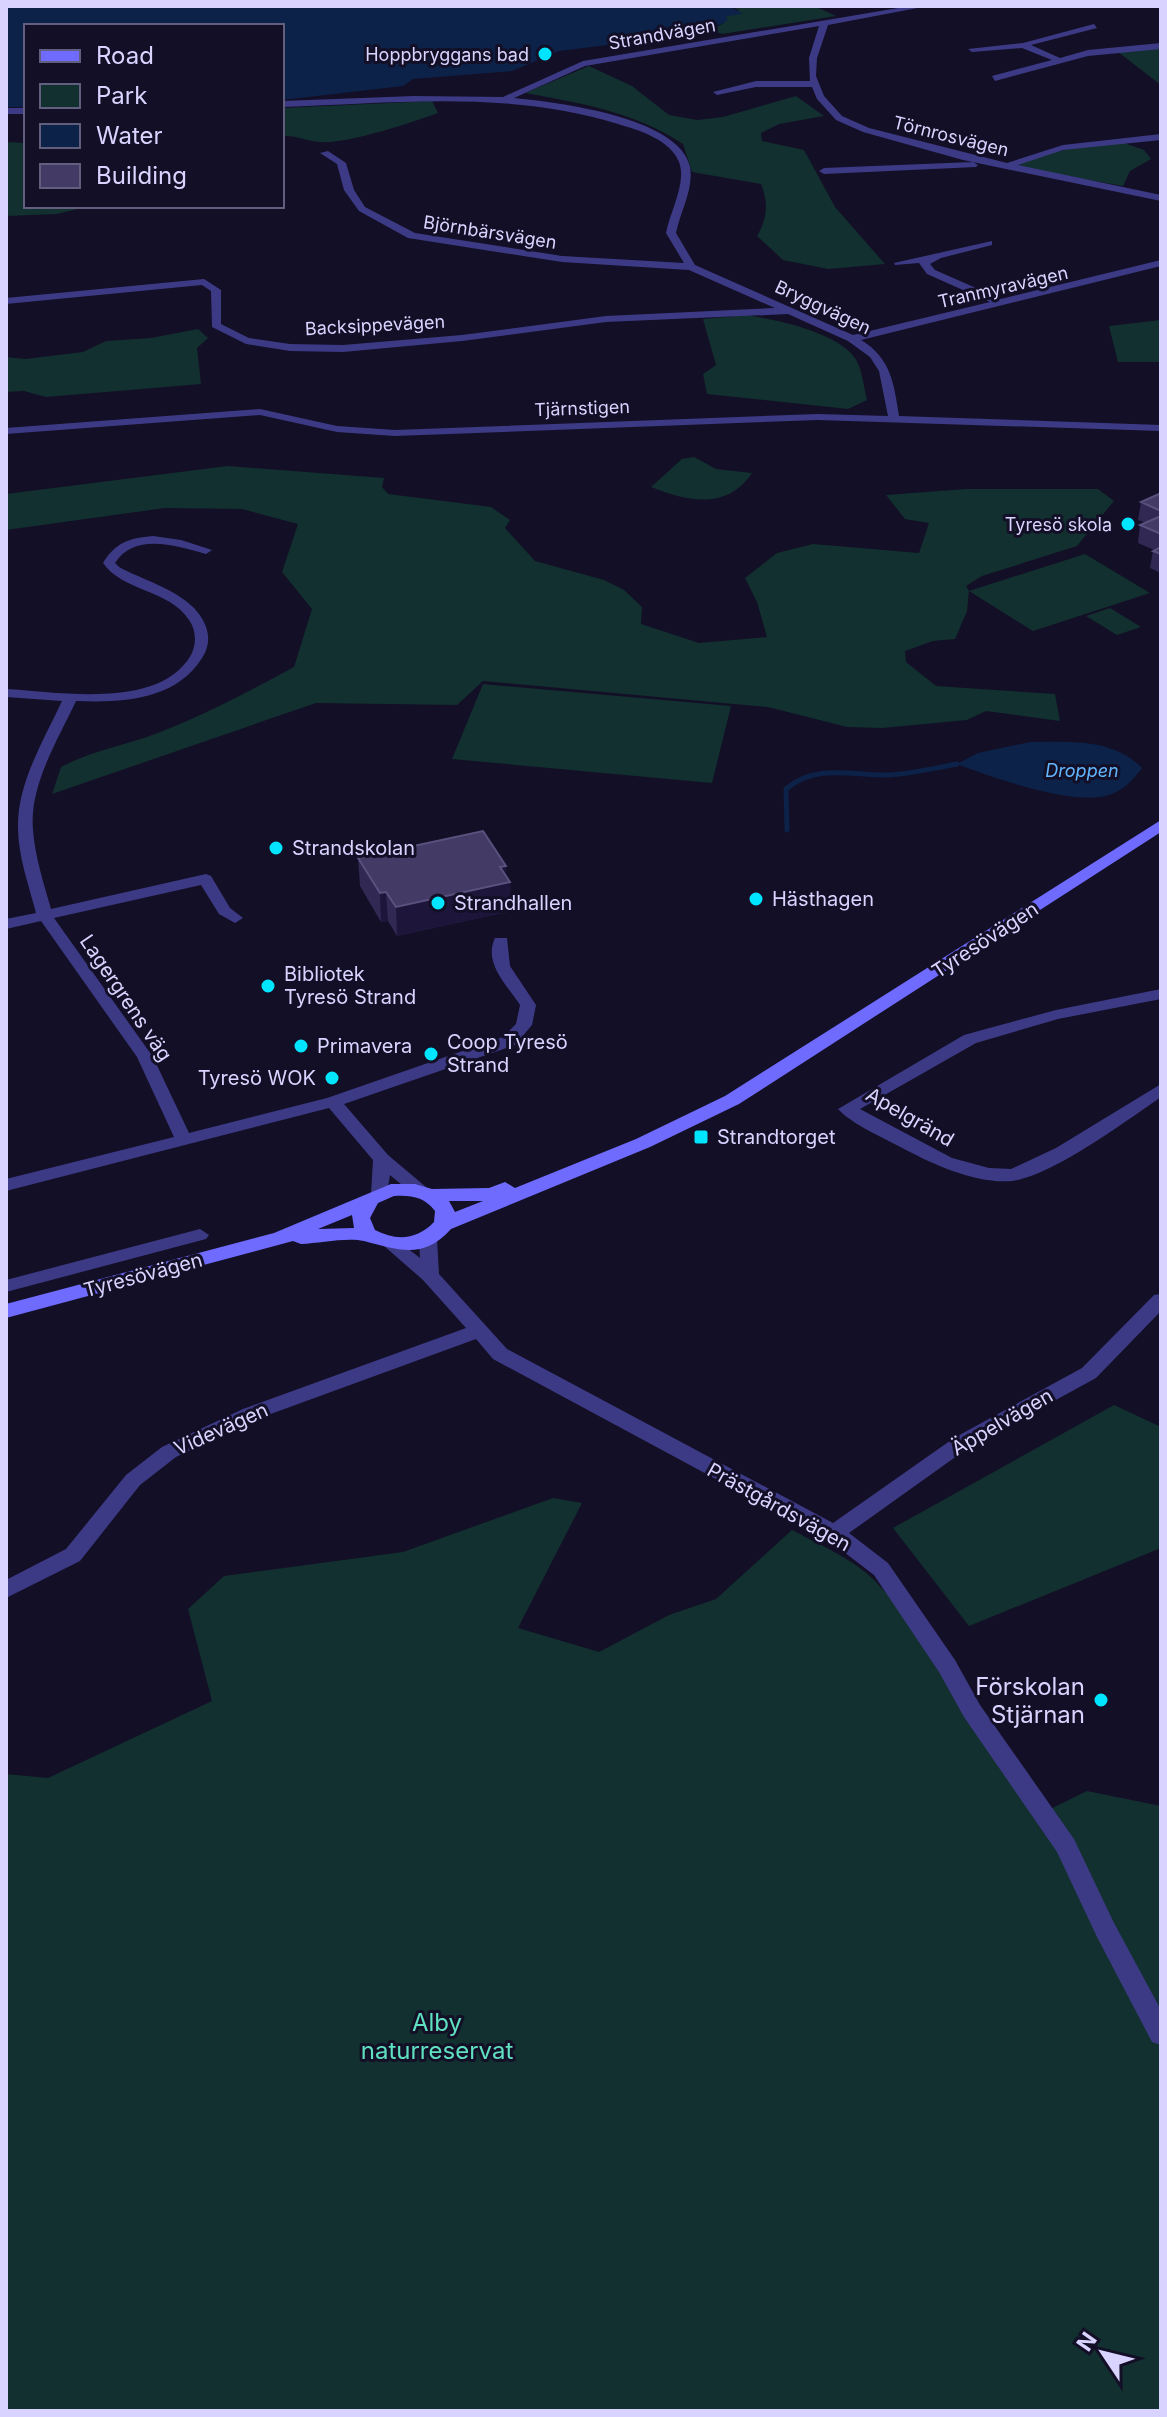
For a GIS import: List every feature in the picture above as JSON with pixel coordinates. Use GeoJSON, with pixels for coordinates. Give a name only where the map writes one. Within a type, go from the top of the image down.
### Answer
{"type":"FeatureCollection","features":[{"type":"Feature","properties":{"kind":"main road","name":"Tyresövägen"},"geometry":{"type":"LineString","coordinates":[[428,1239],[444,1224],[643,1143],[732,1100],[1161,825]]}},
{"type":"Feature","properties":{"kind":"main road","name":"Tyresövägen"},"geometry":{"type":"LineString","coordinates":[[6,1311],[281,1238],[374,1198],[404,1189],[426,1193],[492,1194],[633,1137],[808,1053]]}},
{"type":"Feature","properties":{"kind":"main road"},"geometry":{"type":"LineString","coordinates":[[426,1193],[445,1211],[444,1224]]}},
{"type":"Feature","properties":{"kind":"main road"},"geometry":{"type":"LineString","coordinates":[[367,1234],[360,1218],[374,1198]]}},
{"type":"Feature","properties":{"kind":"main road","name":"Tyresövägen"},"geometry":{"type":"LineString","coordinates":[[281,1238],[367,1234],[392,1245]]}},
{"type":"Feature","properties":{"kind":"main road"},"geometry":{"type":"LineString","coordinates":[[392,1245],[428,1239]]}},
{"type":"Feature","properties":{"kind":"street","name":"Strandvägen"},"geometry":{"type":"LineString","coordinates":[[507,98],[579,65],[924,6]]}},
{"type":"Feature","properties":{"kind":"street"},"geometry":{"type":"LineString","coordinates":[[717,92],[756,84],[814,84],[813,58],[824,23]]}},
{"type":"Feature","properties":{"kind":"street"},"geometry":{"type":"LineString","coordinates":[[972,49],[1023,45],[1094,26]]}},
{"type":"Feature","properties":{"kind":"street"},"geometry":{"type":"LineString","coordinates":[[1023,45],[1057,59]]}},
{"type":"Feature","properties":{"kind":"street"},"geometry":{"type":"LineString","coordinates":[[995,78],[1057,59],[1123,48],[1161,46]]}},
{"type":"Feature","properties":{"kind":"street","name":"Törnrosvägen"},"geometry":{"type":"LineString","coordinates":[[814,84],[839,118],[853,124],[985,162],[1161,198]]}},
{"type":"Feature","properties":{"kind":"street","name":"Strandvägen"},"geometry":{"type":"LineString","coordinates":[[284,104],[507,98],[568,106],[609,116],[648,131],[677,150],[686,171],[671,233],[691,267]]}},
{"type":"Feature","properties":{"kind":"street"},"geometry":{"type":"LineString","coordinates":[[1007,167],[1039,152],[1065,146],[1161,137]]}},
{"type":"Feature","properties":{"kind":"street","name":"Björnbärsvägen"},"geometry":{"type":"LineString","coordinates":[[325,153],[341,163],[349,190],[362,209],[412,236],[562,259],[691,267]]}},
{"type":"Feature","properties":{"kind":"street"},"geometry":{"type":"LineString","coordinates":[[824,171],[985,162]]}},
{"type":"Feature","properties":{"kind":"street"},"geometry":{"type":"LineString","coordinates":[[899,263],[929,259],[988,243]]}},
{"type":"Feature","properties":{"kind":"street"},"geometry":{"type":"LineString","coordinates":[[929,259],[924,263],[931,272],[1001,303]]}},
{"type":"Feature","properties":{"kind":"street","name":"Tranmyravägen"},"geometry":{"type":"LineString","coordinates":[[852,339],[1161,263]]}},
{"type":"Feature","properties":{"kind":"street","name":"Bryggvägen"},"geometry":{"type":"LineString","coordinates":[[691,267],[872,350],[884,363],[894,418]]}},
{"type":"Feature","properties":{"kind":"street","name":"Backsippevägen"},"geometry":{"type":"LineString","coordinates":[[6,301],[204,282],[216,290],[216,325],[228,335],[293,347],[409,344],[603,319],[789,311]]}},
{"type":"Feature","properties":{"kind":"street","name":"Tjärnstigen"},"geometry":{"type":"LineString","coordinates":[[6,431],[260,412],[337,429],[395,433],[818,417],[1161,428]]}},
{"type":"Feature","properties":{"kind":"street"},"geometry":{"type":"LineString","coordinates":[[6,693],[71,697],[132,695],[163,686],[188,671],[203,638],[191,613],[166,595],[114,570],[109,563],[121,548],[138,541],[167,540],[206,550]]}},
{"type":"Feature","properties":{"kind":"street","name":"Lagergrens väg"},"geometry":{"type":"LineString","coordinates":[[71,697],[37,769],[27,807],[26,833],[45,916],[145,1057],[184,1140]]}},
{"type":"Feature","properties":{"kind":"street"},"geometry":{"type":"LineString","coordinates":[[6,833],[26,833]]}},
{"type":"Feature","properties":{"kind":"street","name":"Lagergrens väg"},"geometry":{"type":"LineString","coordinates":[[45,916],[206,879],[224,911],[235,918]]}},
{"type":"Feature","properties":{"kind":"street"},"geometry":{"type":"LineString","coordinates":[[6,924],[45,916]]}},
{"type":"Feature","properties":{"kind":"street"},"geometry":{"type":"LineString","coordinates":[[6,1185],[333,1102],[509,1041],[524,1025],[528,1005],[502,966],[498,948],[501,941]]}},
{"type":"Feature","properties":{"kind":"street","name":"Apelgränd"},"geometry":{"type":"LineString","coordinates":[[1161,994],[1056,1015],[970,1039],[847,1109],[946,1164],[1014,1176],[1106,1127],[1161,1089]]}},
{"type":"Feature","properties":{"kind":"street"},"geometry":{"type":"LineString","coordinates":[[333,1102],[382,1159],[426,1193]]}},
{"type":"Feature","properties":{"kind":"street"},"geometry":{"type":"LineString","coordinates":[[374,1198],[382,1159]]}},
{"type":"Feature","properties":{"kind":"street"},"geometry":{"type":"LineString","coordinates":[[6,1286],[200,1235]]}},
{"type":"Feature","properties":{"kind":"street"},"geometry":{"type":"LineString","coordinates":[[428,1239],[430,1276]]}},
{"type":"Feature","properties":{"kind":"street","name":"Prästgårdsvägen"},"geometry":{"type":"LineString","coordinates":[[392,1245],[430,1276],[476,1332],[500,1354],[834,1533],[881,1569],[947,1666],[972,1711],[1066,1846],[1105,1930],[1161,2034]]}},
{"type":"Feature","properties":{"kind":"street","name":"Äppelvägen"},"geometry":{"type":"LineString","coordinates":[[834,1533],[961,1443],[1089,1373],[1161,1300]]}},
{"type":"Feature","properties":{"kind":"street","name":"Videvägen"},"geometry":{"type":"LineString","coordinates":[[6,1590],[73,1555],[133,1480],[169,1452],[250,1414],[476,1332]]}},
{"type":"Feature","properties":{"kind":"green space"},"geometry":{"type":"Polygon","coordinates":[[[729,6],[814,6],[836,16],[722,34],[711,30],[724,23],[724,16],[739,10],[729,6]]]}},
{"type":"Feature","properties":{"kind":"green space"},"geometry":{"type":"Polygon","coordinates":[[[1161,48],[1161,85],[1118,52],[1161,48]]]}},
{"type":"Feature","properties":{"kind":"green space"},"geometry":{"type":"Polygon","coordinates":[[[589,66],[632,86],[669,115],[697,120],[723,117],[796,96],[824,116],[779,124],[761,133],[762,141],[804,150],[835,207],[885,264],[828,269],[783,260],[757,236],[766,211],[761,184],[692,172],[683,144],[626,116],[525,93],[589,66]]]}},
{"type":"Feature","properties":{"kind":"green space"},"geometry":{"type":"Polygon","coordinates":[[[432,101],[438,113],[362,136],[320,142],[284,136],[284,108],[432,101]]]}},
{"type":"Feature","properties":{"kind":"green space"},"geometry":{"type":"Polygon","coordinates":[[[6,142],[24,143],[24,208],[82,208],[57,214],[6,216],[6,142]]]}},
{"type":"Feature","properties":{"kind":"green space"},"geometry":{"type":"Polygon","coordinates":[[[1124,143],[1144,150],[1151,159],[1130,171],[1123,186],[1015,167],[1055,152],[1124,143]]]}},
{"type":"Feature","properties":{"kind":"green space"},"geometry":{"type":"Polygon","coordinates":[[[747,315],[806,329],[835,341],[855,358],[867,400],[848,409],[707,394],[703,374],[716,365],[703,319],[747,315]]]}},
{"type":"Feature","properties":{"kind":"green space"},"geometry":{"type":"Polygon","coordinates":[[[1161,320],[1161,362],[1118,362],[1109,326],[1161,320]]]}},
{"type":"Feature","properties":{"kind":"green space"},"geometry":{"type":"Polygon","coordinates":[[[198,329],[208,338],[197,348],[201,384],[46,397],[24,391],[6,392],[6,357],[25,359],[83,352],[106,341],[151,338],[198,329]]]}},
{"type":"Feature","properties":{"kind":"green space"},"geometry":{"type":"Polygon","coordinates":[[[694,457],[716,469],[752,473],[731,493],[706,500],[651,487],[682,459],[694,457]]]}},
{"type":"Feature","properties":{"kind":"green space"},"geometry":{"type":"Polygon","coordinates":[[[228,466],[384,478],[382,487],[388,494],[491,507],[510,520],[505,528],[535,561],[604,580],[624,590],[642,607],[641,624],[699,643],[767,637],[757,602],[745,578],[777,553],[813,544],[919,553],[929,523],[905,519],[886,495],[966,489],[1098,489],[1114,501],[1077,546],[982,576],[966,586],[969,591],[967,611],[955,639],[933,641],[905,651],[906,662],[936,686],[1055,694],[1060,721],[986,711],[967,720],[882,728],[847,727],[768,707],[483,681],[457,705],[316,703],[52,794],[61,767],[173,727],[294,667],[312,609],[282,572],[298,524],[242,509],[165,508],[6,530],[6,494],[228,466]]]}},
{"type":"Feature","properties":{"kind":"green space"},"geometry":{"type":"Polygon","coordinates":[[[1085,554],[1150,593],[1033,631],[969,591],[1085,554]]]}},
{"type":"Feature","properties":{"kind":"green space"},"geometry":{"type":"Polygon","coordinates":[[[1110,608],[1141,627],[1117,635],[1086,616],[1110,608]]]}},
{"type":"Feature","properties":{"kind":"green space"},"geometry":{"type":"Polygon","coordinates":[[[483,684],[731,706],[712,783],[452,759],[483,684]]]}},
{"type":"Feature","properties":{"kind":"green space"},"geometry":{"type":"Polygon","coordinates":[[[1114,1405],[1161,1427],[1161,1548],[969,1626],[893,1528],[1114,1405]]]}},
{"type":"Feature","properties":{"kind":"green space","name":"Alby naturreservat"},"geometry":{"type":"Polygon","coordinates":[[[553,1498],[582,1503],[518,1628],[599,1652],[669,1615],[716,1599],[792,1530],[858,1566],[898,1607],[941,1664],[1038,1815],[1087,1791],[1161,1806],[1161,2411],[6,2411],[6,1774],[48,1778],[212,1701],[188,1609],[224,1576],[403,1552],[553,1498]]]}},
{"type":"Feature","properties":{"kind":"water"},"geometry":{"type":"Polygon","coordinates":[[[6,6],[729,6],[743,14],[726,16],[728,19],[724,23],[689,35],[559,51],[512,71],[413,79],[403,86],[284,100],[284,24],[24,24],[24,107],[6,107],[6,6]]]}},
{"type":"Feature","properties":{"kind":"water","name":"Droppen"},"geometry":{"type":"Polygon","coordinates":[[[1030,742],[1075,742],[1104,747],[1118,751],[1142,768],[1119,790],[1094,798],[1033,789],[957,764],[978,753],[1030,742]]]}},
{"type":"Feature","properties":{"kind":"building"},"geometry":{"type":"Polygon","coordinates":[[[1161,493],[1161,511],[1141,502],[1161,493]]]}},
{"type":"Feature","properties":{"kind":"building"},"geometry":{"type":"Polygon","coordinates":[[[1161,516],[1161,534],[1140,525],[1161,516]]]}},
{"type":"Feature","properties":{"kind":"building"},"geometry":{"type":"Polygon","coordinates":[[[483,831],[506,866],[500,867],[510,882],[396,907],[386,892],[380,893],[358,858],[483,831]]]}},
{"type":"Feature","properties":{"kind":"waterway"},"geometry":{"type":"LineString","coordinates":[[787,830],[786,789],[810,776],[822,773],[898,774],[957,764]]}},
{"type":"Feature","properties":{"kind":"place","name":"Hoppbryggans bad"},"geometry":{"type":"Point","coordinates":[545,54]}},
{"type":"Feature","properties":{"kind":"place","name":"Tyresö skola"},"geometry":{"type":"Point","coordinates":[1128,524]}},
{"type":"Feature","properties":{"kind":"place","name":"Strandskolan"},"geometry":{"type":"Point","coordinates":[276,848]}},
{"type":"Feature","properties":{"kind":"place","name":"Hästhagen"},"geometry":{"type":"Point","coordinates":[756,899]}},
{"type":"Feature","properties":{"kind":"place","name":"Strandhallen"},"geometry":{"type":"Point","coordinates":[438,903]}},
{"type":"Feature","properties":{"kind":"place","name":"Bibliotek Tyresö Strand"},"geometry":{"type":"Point","coordinates":[268,986]}},
{"type":"Feature","properties":{"kind":"place","name":"Primavera"},"geometry":{"type":"Point","coordinates":[301,1046]}},
{"type":"Feature","properties":{"kind":"place","name":"Coop Tyresö Strand"},"geometry":{"type":"Point","coordinates":[431,1054]}},
{"type":"Feature","properties":{"kind":"place","name":"Tyresö WOK"},"geometry":{"type":"Point","coordinates":[332,1078]}},
{"type":"Feature","properties":{"kind":"place","name":"Strandtorget"},"geometry":{"type":"Point","coordinates":[701,1137]}},
{"type":"Feature","properties":{"kind":"place","name":"Förskolan Stjärnan"},"geometry":{"type":"Point","coordinates":[1101,1700]}}]}
